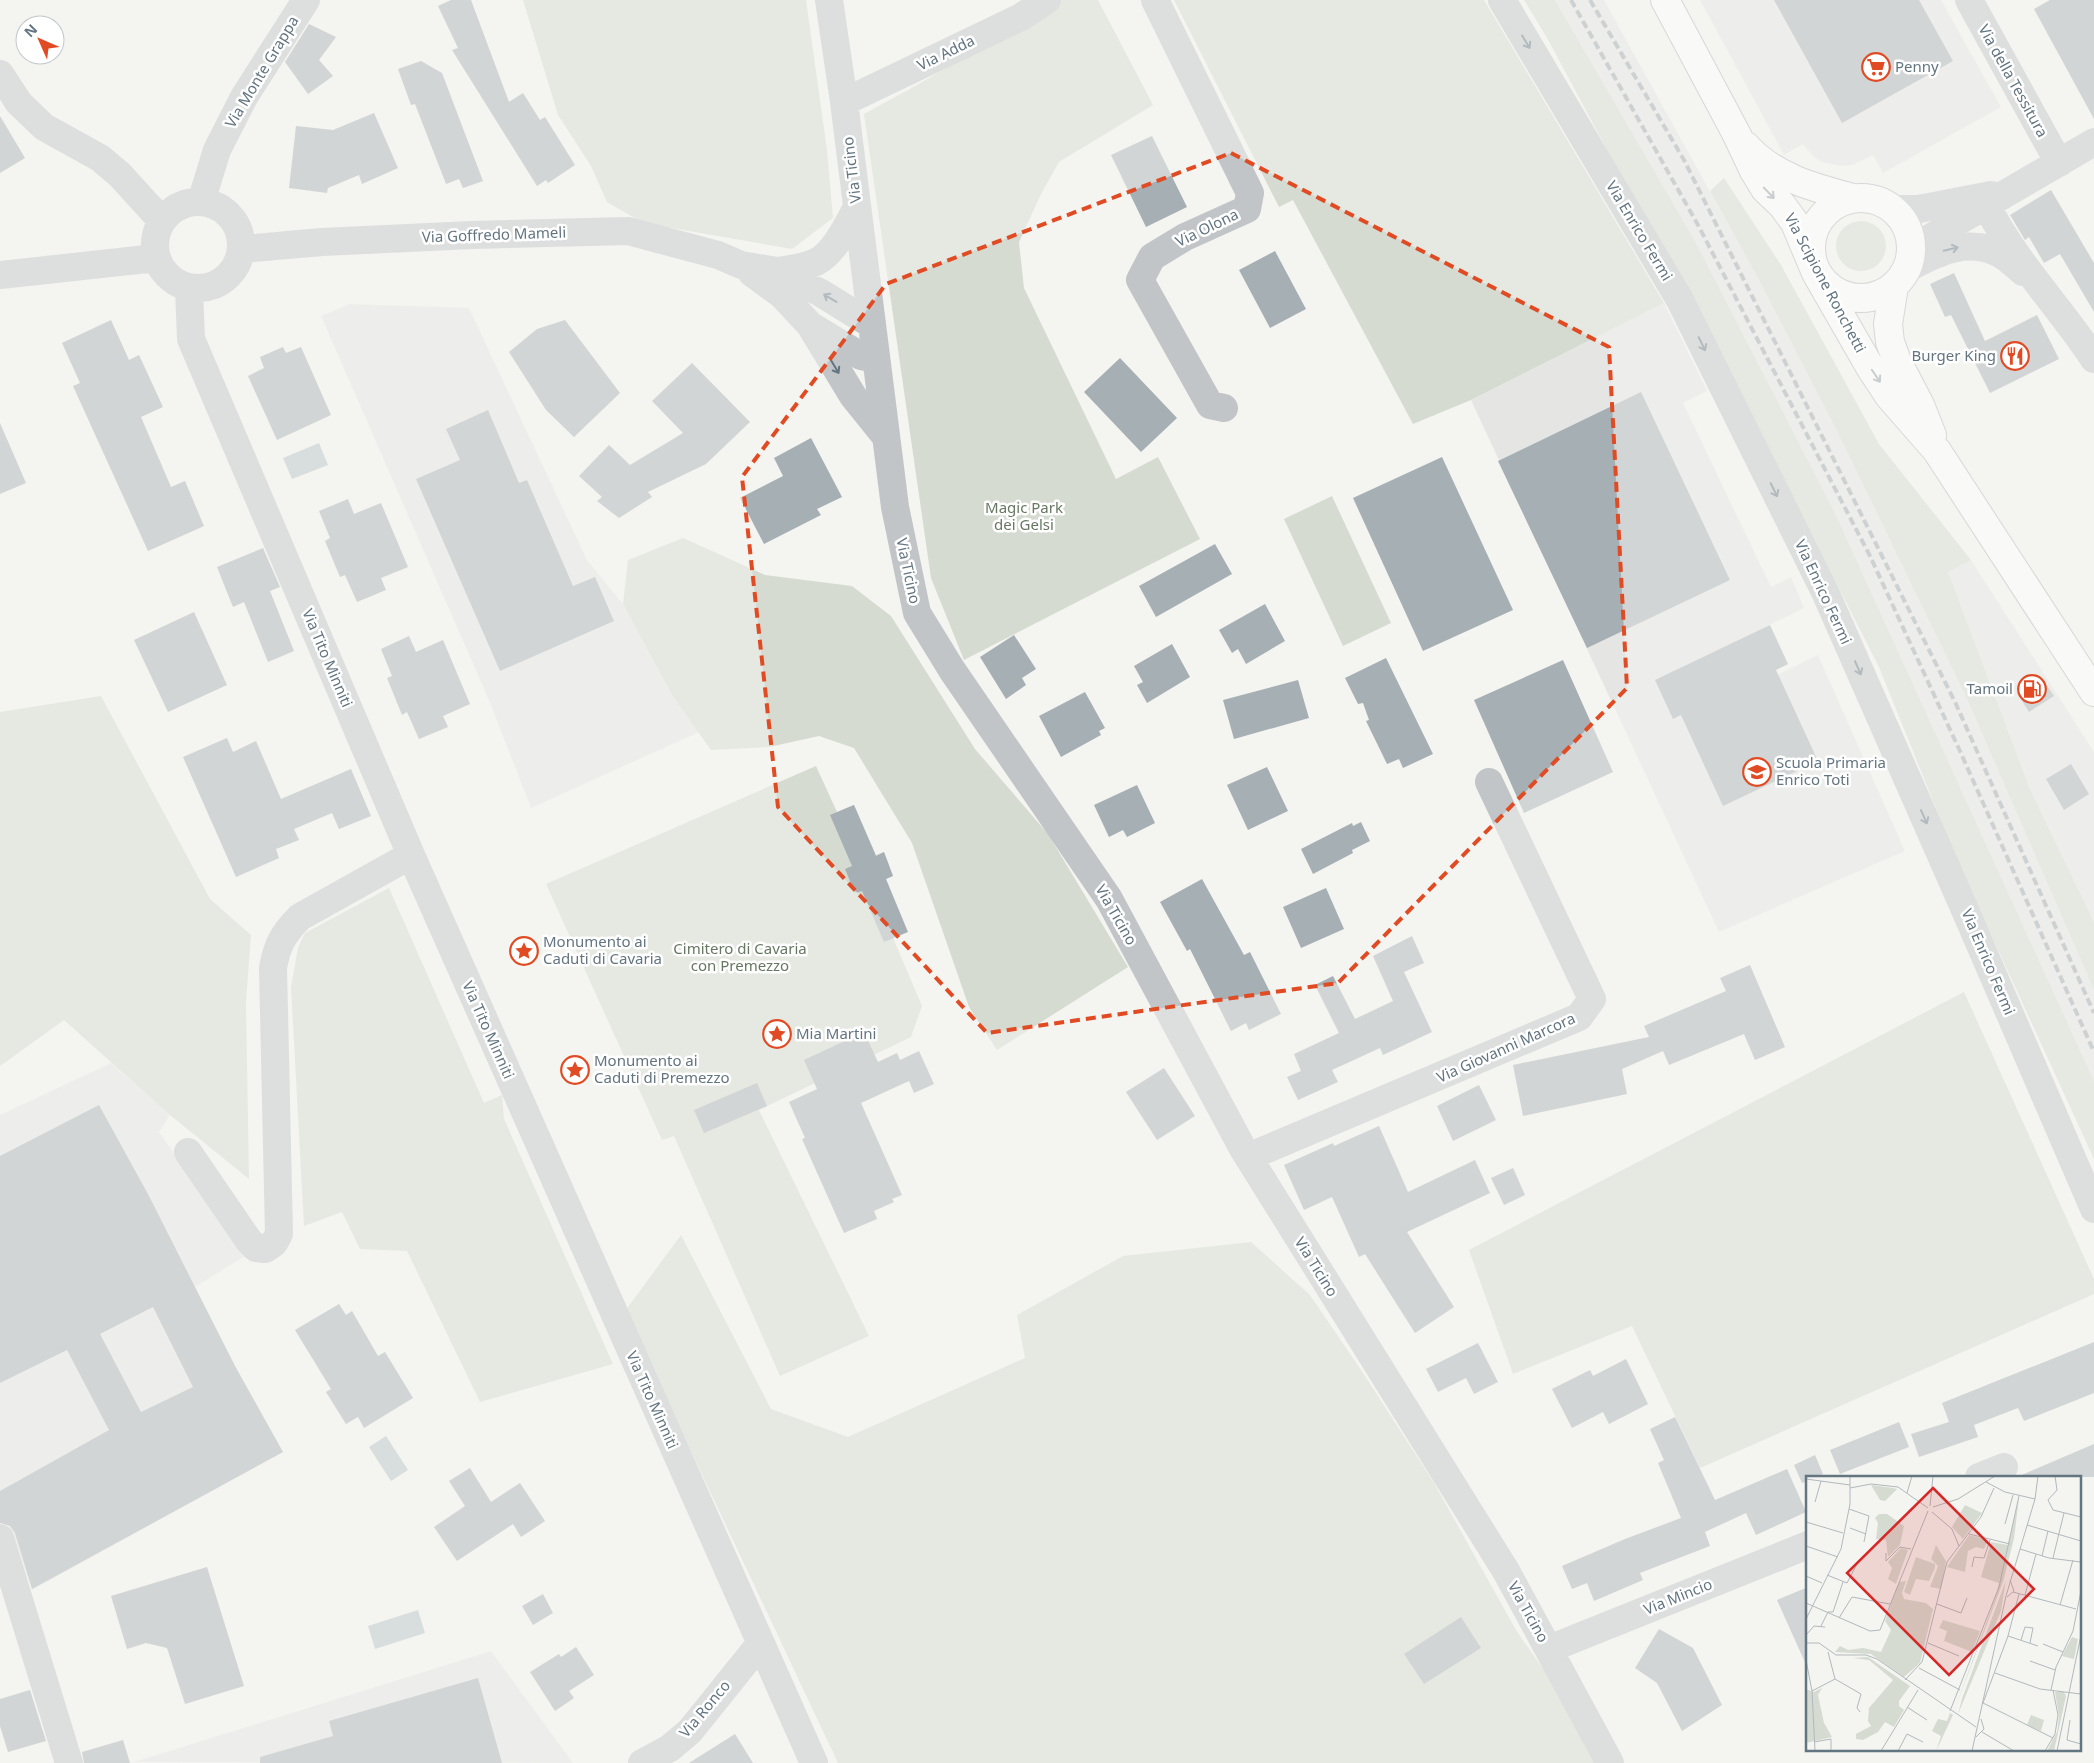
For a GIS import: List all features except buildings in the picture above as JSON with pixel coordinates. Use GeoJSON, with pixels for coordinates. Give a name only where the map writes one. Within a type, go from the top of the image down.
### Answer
{"type":"FeatureCollection","features":[{"type":"Feature","properties":{"kind":"main road","name":"Via Scipione Ronchetti"},"geometry":{"type":"LineString","coordinates":[[1665,0],[1760,182],[1787,211],[1795,223],[1816,273],[1870,367],[1889,396],[1937,451],[2094,692]]}},
{"type":"Feature","properties":{"kind":"main road","name":"Via Scipione Ronchetti"},"geometry":{"type":"LineString","coordinates":[[1737,135],[1758,159],[1776,170],[1816,188],[1853,198]]}},
{"type":"Feature","properties":{"kind":"main road"},"geometry":{"type":"LineString","coordinates":[[1853,198],[1874,199],[1892,209],[1906,224],[1904,268],[1885,292],[1870,298],[1854,298],[1832,290],[1816,273],[1810,250],[1811,238],[1815,227],[1830,208],[1853,198]]}},
{"type":"Feature","properties":{"kind":"main road","name":"Via Scipione Ronchetti"},"geometry":{"type":"LineString","coordinates":[[1904,268],[1888,324],[1890,342],[1897,361],[1920,405],[1937,451]]}},
{"type":"Feature","properties":{"kind":"street","name":"Via Monte Grappa"},"geometry":{"type":"LineString","coordinates":[[201,202],[217,150],[244,97],[306,0]]}},
{"type":"Feature","properties":{"kind":"street","name":"Via Ticino"},"geometry":{"type":"LineString","coordinates":[[829,0],[844,102],[895,507],[917,614],[952,670],[1109,899],[1248,1157],[1506,1571],[1610,1763]]}},
{"type":"Feature","properties":{"kind":"street","name":"Via Adda"},"geometry":{"type":"LineString","coordinates":[[844,102],[1021,17],[1047,0]]}},
{"type":"Feature","properties":{"kind":"street","name":"Via Olona"},"geometry":{"type":"LineString","coordinates":[[1155,0],[1250,193],[1247,209],[1185,237],[1152,258],[1140,280],[1210,405],[1224,408]]}},
{"type":"Feature","properties":{"kind":"street","name":"Via Enrico Fermi"},"geometry":{"type":"LineString","coordinates":[[1502,0],[1680,300],[1826,594],[1970,919],[2094,1209]]}},
{"type":"Feature","properties":{"kind":"street","name":"Via della Tessitura"},"geometry":{"type":"LineString","coordinates":[[1969,0],[2059,163]]}},
{"type":"Feature","properties":{"kind":"street"},"geometry":{"type":"LineString","coordinates":[[0,74],[19,103],[44,127],[100,158],[120,175],[162,221]]}},
{"type":"Feature","properties":{"kind":"street"},"geometry":{"type":"LineString","coordinates":[[1904,268],[2009,191],[2094,142]]}},
{"type":"Feature","properties":{"kind":"street"},"geometry":{"type":"LineString","coordinates":[[1892,209],[1919,208],[2009,191]]}},
{"type":"Feature","properties":{"kind":"street"},"geometry":{"type":"LineString","coordinates":[[201,202],[218,206],[232,217],[240,232],[242,249],[234,272],[214,287],[189,289],[168,278],[156,258],[155,239],[162,221],[172,210],[186,204],[201,202]]}},
{"type":"Feature","properties":{"kind":"street"},"geometry":{"type":"LineString","coordinates":[[1987,206],[1995,221],[2041,288],[2078,333],[2094,359]]}},
{"type":"Feature","properties":{"kind":"street","name":"Via Goffredo Mameli"},"geometry":{"type":"LineString","coordinates":[[778,271],[801,267],[818,261],[839,240],[856,209]]}},
{"type":"Feature","properties":{"kind":"street","name":"Via Goffredo Mameli"},"geometry":{"type":"LineString","coordinates":[[242,249],[322,242],[442,236],[628,231],[718,255],[741,265],[782,295],[810,325],[852,396],[886,437]]}},
{"type":"Feature","properties":{"kind":"street"},"geometry":{"type":"LineString","coordinates":[[1904,268],[1931,255],[1949,249],[1968,246],[1987,249],[2005,257],[2041,288]]}},
{"type":"Feature","properties":{"kind":"street"},"geometry":{"type":"LineString","coordinates":[[0,275],[156,258]]}},
{"type":"Feature","properties":{"kind":"street","name":"Via Goffredo Mameli"},"geometry":{"type":"LineString","coordinates":[[741,265],[778,271],[821,293],[871,324]]}},
{"type":"Feature","properties":{"kind":"street","name":"Via Tito Minniti"},"geometry":{"type":"LineString","coordinates":[[189,289],[191,339],[411,855],[814,1763]]}},
{"type":"Feature","properties":{"kind":"street","name":"Via Goffredo Mameli"},"geometry":{"type":"LineString","coordinates":[[810,325],[860,356],[876,360]]}},
{"type":"Feature","properties":{"kind":"street","name":"Via Giovanni Marcora"},"geometry":{"type":"LineString","coordinates":[[1248,1157],[1579,1017],[1592,999],[1489,782]]}},
{"type":"Feature","properties":{"kind":"street"},"geometry":{"type":"LineString","coordinates":[[188,1152],[249,1241],[256,1248],[265,1249],[274,1243],[279,1234],[273,968],[276,950],[286,931],[300,917],[411,855]]}},
{"type":"Feature","properties":{"kind":"street"},"geometry":{"type":"LineString","coordinates":[[0,1538],[68,1763]]}},
{"type":"Feature","properties":{"kind":"street","name":"Via Mincio"},"geometry":{"type":"LineString","coordinates":[[1549,1649],[1806,1547]]}},
{"type":"Feature","properties":{"kind":"street","name":"Via Ronco"},"geometry":{"type":"LineString","coordinates":[[642,1763],[670,1748],[690,1731],[760,1644]]}},
{"type":"Feature","properties":{"kind":"highlighted area"},"geometry":{"type":"Polygon","coordinates":[[[1231,153],[1609,347],[1627,688],[1338,983],[987,1033],[778,807],[742,477],[886,284],[1231,153]]]}},
{"type":"Feature","properties":{"kind":"shaded area"},"geometry":{"type":"Polygon","coordinates":[[[1555,0],[1604,0],[1759,280],[1837,431],[1967,699],[2094,990],[2094,1081],[1834,511],[1695,241],[1555,0]]]}},
{"type":"Feature","properties":{"kind":"shaded area"},"geometry":{"type":"Polygon","coordinates":[[[1700,0],[1941,0],[2001,107],[1883,173],[1873,155],[1852,165],[1841,166],[1821,162],[1803,144],[1784,155],[1700,0]]]}},
{"type":"Feature","properties":{"kind":"shaded area"},"geometry":{"type":"Polygon","coordinates":[[[1664,303],[1707,391],[1683,403],[1771,587],[1791,577],[1804,608],[1717,651],[1739,693],[1818,655],[1905,851],[1719,932],[1471,400],[1664,303]]]}},
{"type":"Feature","properties":{"kind":"shaded area"},"geometry":{"type":"Polygon","coordinates":[[[350,304],[469,308],[587,560],[623,604],[672,695],[699,732],[531,808],[491,705],[321,316],[350,304]]]}},
{"type":"Feature","properties":{"kind":"shaded area"},"geometry":{"type":"Polygon","coordinates":[[[319,443],[328,465],[292,479],[283,458],[319,443]]]}},
{"type":"Feature","properties":{"kind":"shaded area"},"geometry":{"type":"Polygon","coordinates":[[[1971,560],[2094,752],[2094,922],[2030,789],[1948,572],[1971,560]]]}},
{"type":"Feature","properties":{"kind":"shaded area"},"geometry":{"type":"Polygon","coordinates":[[[111,1063],[170,1115],[159,1132],[245,1256],[195,1287],[235,1366],[283,1452],[32,1590],[0,1500],[0,1115],[111,1063]]]}},
{"type":"Feature","properties":{"kind":"shaded area"},"geometry":{"type":"Polygon","coordinates":[[[386,1436],[408,1470],[391,1481],[369,1447],[386,1436]]]}},
{"type":"Feature","properties":{"kind":"shaded area"},"geometry":{"type":"Polygon","coordinates":[[[418,1610],[425,1633],[375,1649],[368,1626],[418,1610]]]}},
{"type":"Feature","properties":{"kind":"shaded area"},"geometry":{"type":"Polygon","coordinates":[[[491,1651],[573,1763],[134,1762],[491,1651]]]}},
{"type":"Feature","properties":{"kind":"green space"},"geometry":{"type":"Polygon","coordinates":[[[523,0],[806,0],[827,150],[833,218],[792,249],[643,223],[607,202],[591,166],[558,115],[523,0]]]}},
{"type":"Feature","properties":{"kind":"green space","name":"Magic Park dei Gelsi"},"geometry":{"type":"Polygon","coordinates":[[[1062,0],[1098,0],[1153,105],[1059,162],[1041,194],[1019,242],[1024,288],[1116,479],[1158,457],[1200,539],[964,660],[931,578],[864,114],[1062,0]]]}},
{"type":"Feature","properties":{"kind":"green space"},"geometry":{"type":"Polygon","coordinates":[[[1174,0],[1484,0],[1664,303],[1471,400],[1413,424],[1293,200],[1279,207],[1174,0]]]}},
{"type":"Feature","properties":{"kind":"green space"},"geometry":{"type":"Polygon","coordinates":[[[1524,0],[1555,0],[1695,241],[1834,511],[2094,1081],[2094,1159],[1956,858],[1879,667],[1776,464],[1546,36],[1524,0]]]}},
{"type":"Feature","properties":{"kind":"green space"},"geometry":{"type":"Polygon","coordinates":[[[1724,178],[1781,265],[1879,444],[1971,560],[1948,572],[2030,789],[2094,922],[2094,990],[1967,699],[1837,431],[1759,280],[1710,191],[1724,178]]]}},
{"type":"Feature","properties":{"kind":"green space"},"geometry":{"type":"Polygon","coordinates":[[[1856,221],[1866,221],[1879,228],[1886,241],[1886,251],[1879,264],[1866,271],[1856,271],[1847,267],[1840,260],[1836,251],[1836,241],[1840,232],[1847,225],[1856,221]]]}},
{"type":"Feature","properties":{"kind":"green space"},"geometry":{"type":"Polygon","coordinates":[[[1332,496],[1391,623],[1343,646],[1284,519],[1332,496]]]}},
{"type":"Feature","properties":{"kind":"green space"},"geometry":{"type":"Polygon","coordinates":[[[683,538],[765,575],[852,586],[891,616],[975,749],[1048,834],[1128,967],[997,1050],[969,1007],[912,843],[854,748],[819,736],[769,747],[711,750],[672,695],[623,604],[628,560],[683,538]]]}},
{"type":"Feature","properties":{"kind":"green space"},"geometry":{"type":"Polygon","coordinates":[[[101,696],[210,899],[251,935],[246,1002],[249,1179],[170,1115],[64,1020],[0,1066],[0,712],[101,696]]]}},
{"type":"Feature","properties":{"kind":"green space","name":"Cimitero di Cavaria con Premezzo"},"geometry":{"type":"Polygon","coordinates":[[[816,766],[837,812],[854,805],[876,855],[884,852],[893,876],[886,879],[893,938],[922,1006],[911,1037],[759,1110],[869,1336],[780,1376],[674,1136],[662,1140],[546,884],[816,766]]]}},
{"type":"Feature","properties":{"kind":"green space"},"geometry":{"type":"Polygon","coordinates":[[[389,888],[484,1103],[502,1095],[504,1119],[613,1364],[480,1402],[407,1251],[360,1249],[342,1212],[304,1226],[291,987],[298,948],[305,933],[389,888]]]}},
{"type":"Feature","properties":{"kind":"green space"},"geometry":{"type":"Polygon","coordinates":[[[1964,992],[2094,1279],[2094,1294],[1700,1468],[1632,1326],[1513,1374],[1469,1250],[1964,992]]]}},
{"type":"Feature","properties":{"kind":"green space"},"geometry":{"type":"Polygon","coordinates":[[[681,1235],[771,1409],[848,1437],[1025,1358],[1017,1315],[1123,1256],[1251,1242],[1310,1295],[1365,1376],[1434,1483],[1516,1630],[1557,1689],[1599,1763],[838,1763],[625,1311],[681,1235]]]}},
{"type":"Feature","properties":{"kind":"railway"},"geometry":{"type":"LineString","coordinates":[[1571,0],[1698,225],[1870,556],[1959,749],[2094,1052]]}},
{"type":"Feature","properties":{"kind":"railway"},"geometry":{"type":"LineString","coordinates":[[1590,0],[1684,160],[1955,702],[2094,1013]]}},
{"type":"Feature","properties":{"kind":"place","name":"Penny"},"geometry":{"type":"Point","coordinates":[1876,67]}},
{"type":"Feature","properties":{"kind":"place","name":"Burger King"},"geometry":{"type":"Point","coordinates":[2015,356]}},
{"type":"Feature","properties":{"kind":"place","name":"Tamoil"},"geometry":{"type":"Point","coordinates":[2032,689]}},
{"type":"Feature","properties":{"kind":"place","name":"Scuola Primaria Enrico Toti"},"geometry":{"type":"Point","coordinates":[1757,772]}},
{"type":"Feature","properties":{"kind":"place","name":"Monumento ai Caduti di Cavaria"},"geometry":{"type":"Point","coordinates":[524,951]}},
{"type":"Feature","properties":{"kind":"place","name":"Mia Martini"},"geometry":{"type":"Point","coordinates":[777,1034]}},
{"type":"Feature","properties":{"kind":"place","name":"Monumento ai Caduti di Premezzo"},"geometry":{"type":"Point","coordinates":[575,1070]}}]}
